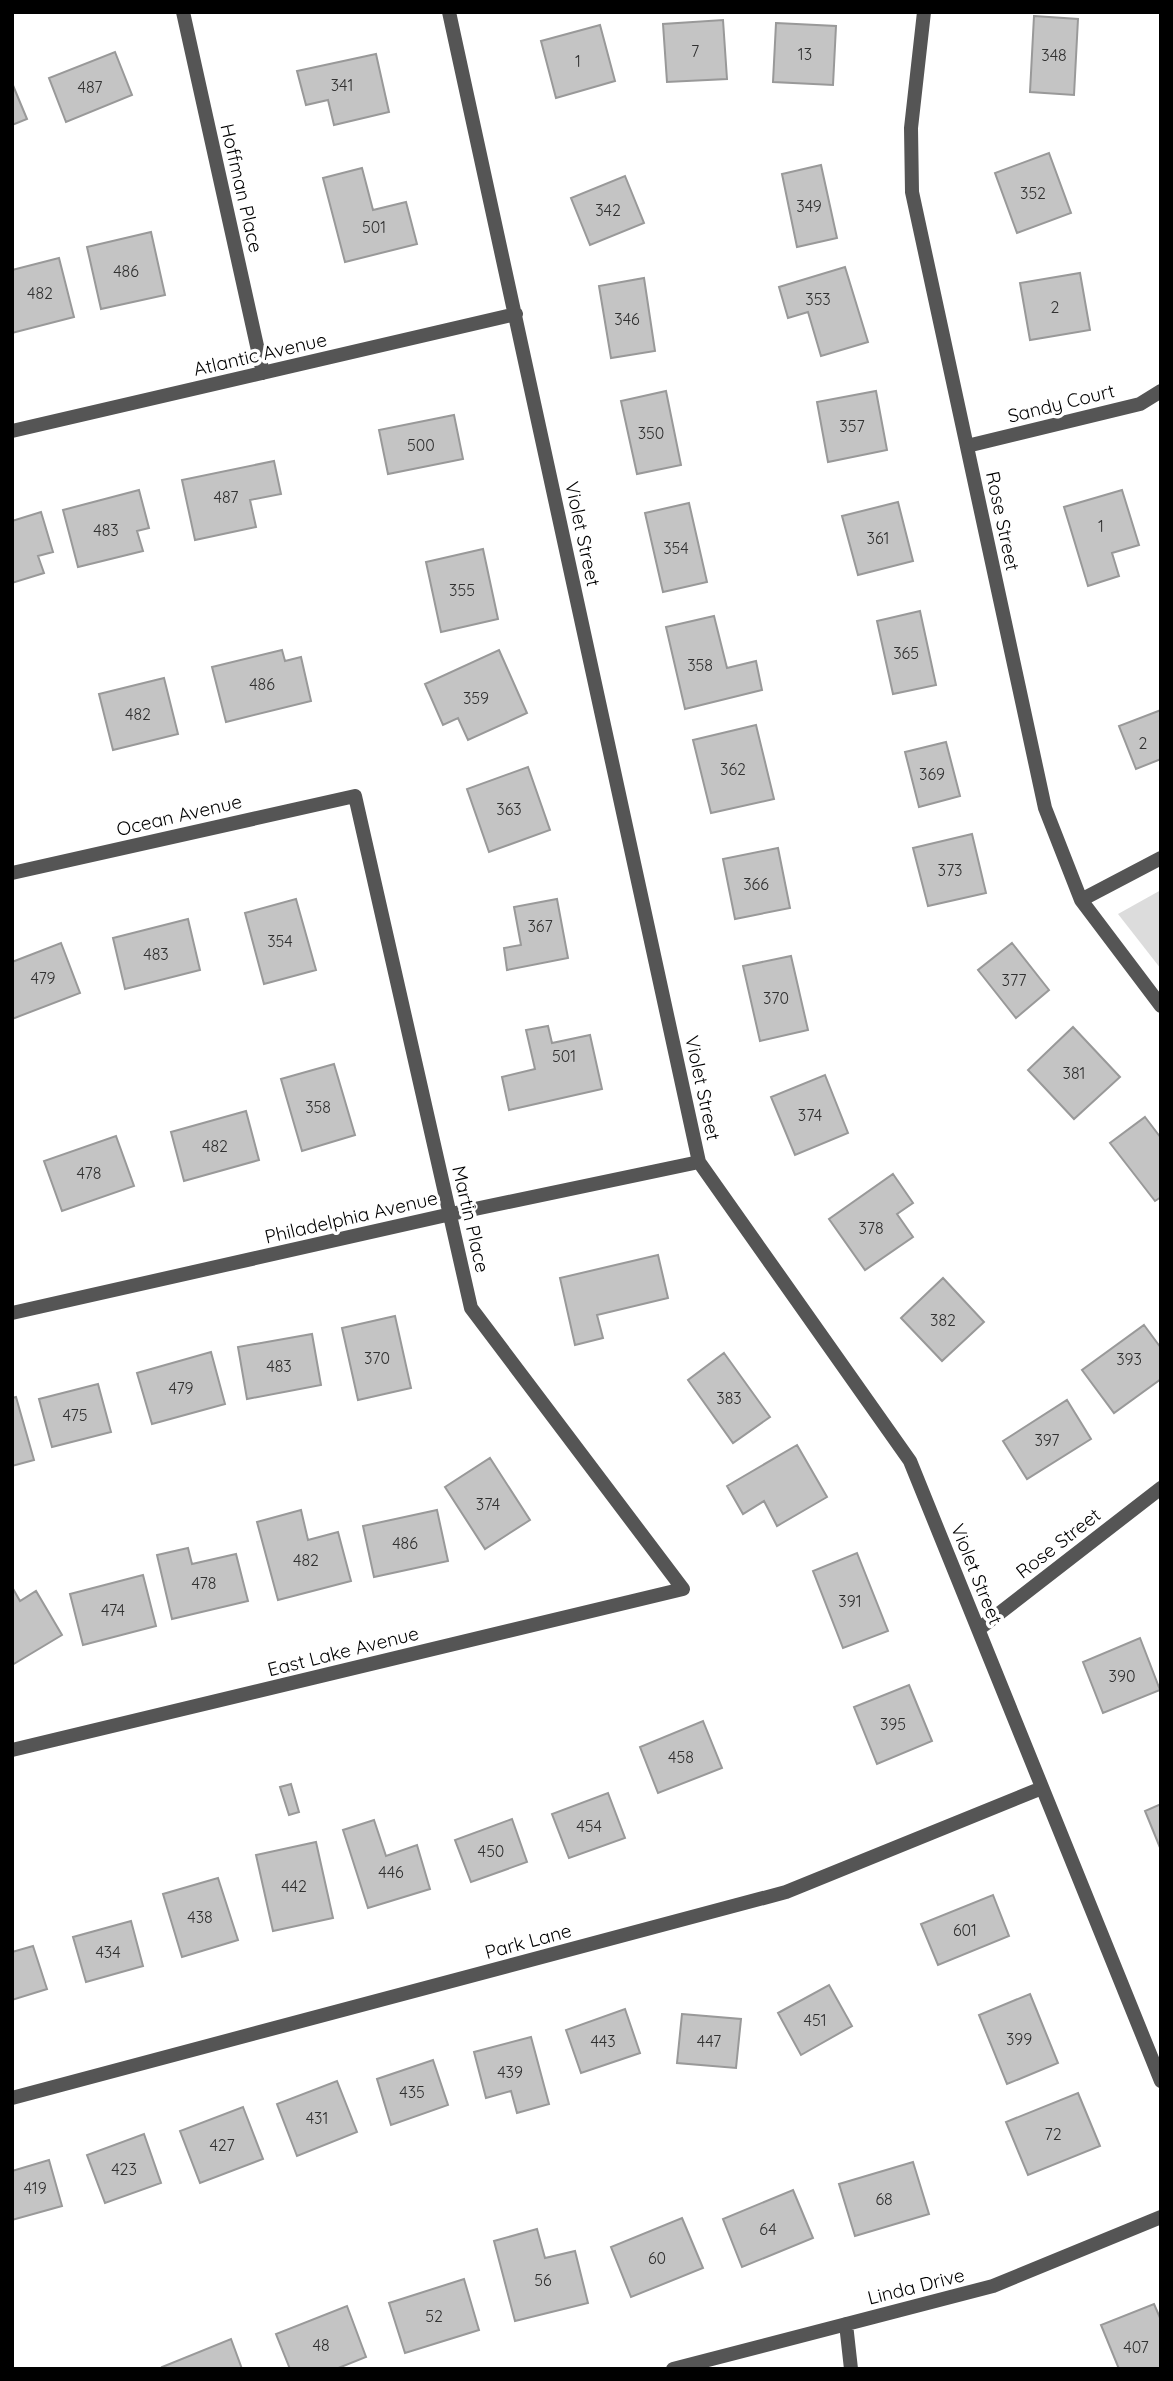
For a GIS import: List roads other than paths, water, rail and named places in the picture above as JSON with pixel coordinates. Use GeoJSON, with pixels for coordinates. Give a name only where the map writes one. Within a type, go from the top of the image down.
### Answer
{"type":"FeatureCollection","features":[{"type":"Feature","properties":{"kind":"street","name":"Hoffman Place"},"geometry":{"type":"LineString","coordinates":[[183,12],[263,373]]}},
{"type":"Feature","properties":{"kind":"street","name":"Violet Street"},"geometry":{"type":"LineString","coordinates":[[449,12],[699,1162],[910,1461],[1161,2081]]}},
{"type":"Feature","properties":{"kind":"street","name":"Rose Street"},"geometry":{"type":"LineString","coordinates":[[924,12],[911,128],[912,192],[1045,808],[1081,900],[1161,1006]]}},
{"type":"Feature","properties":{"kind":"street","name":"Atlantic Avenue"},"geometry":{"type":"LineString","coordinates":[[12,431],[516,314]]}},
{"type":"Feature","properties":{"kind":"street","name":"Sandy Court"},"geometry":{"type":"LineString","coordinates":[[967,446],[1140,404],[1161,391]]}},
{"type":"Feature","properties":{"kind":"street","name":"Ocean Avenue"},"geometry":{"type":"LineString","coordinates":[[12,873],[355,796]]}},
{"type":"Feature","properties":{"kind":"street","name":"Martin Place"},"geometry":{"type":"LineString","coordinates":[[355,796],[471,1308],[682,1589]]}},
{"type":"Feature","properties":{"kind":"street"},"geometry":{"type":"LineString","coordinates":[[1081,900],[1161,858]]}},
{"type":"Feature","properties":{"kind":"street","name":"Philadelphia Avenue"},"geometry":{"type":"LineString","coordinates":[[12,1312],[699,1162]]}},
{"type":"Feature","properties":{"kind":"street","name":"Rose Street"},"geometry":{"type":"LineString","coordinates":[[979,1629],[1161,1488]]}},
{"type":"Feature","properties":{"kind":"street","name":"East Lake Avenue"},"geometry":{"type":"LineString","coordinates":[[12,1750],[682,1589]]}},
{"type":"Feature","properties":{"kind":"street","name":"Park Lane"},"geometry":{"type":"LineString","coordinates":[[12,2098],[786,1892],[1042,1788]]}},
{"type":"Feature","properties":{"kind":"street","name":"Linda Drive"},"geometry":{"type":"LineString","coordinates":[[673,2369],[993,2286],[1161,2217]]}},
{"type":"Feature","properties":{"kind":"street"},"geometry":{"type":"LineString","coordinates":[[846,2323],[851,2369]]}}]}
